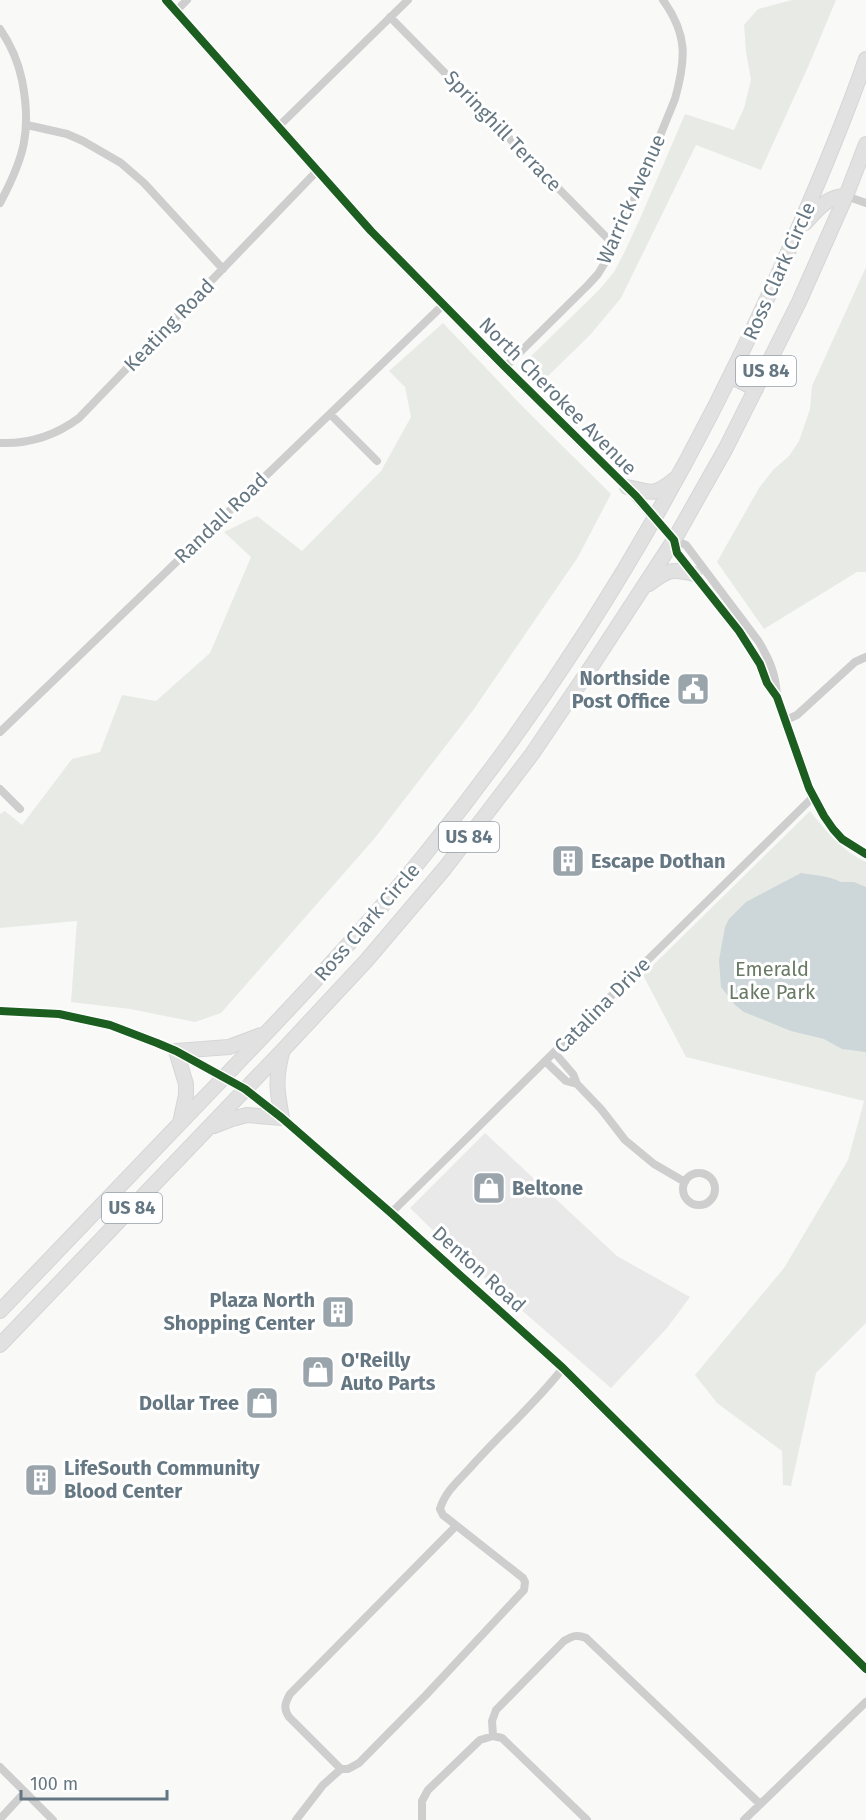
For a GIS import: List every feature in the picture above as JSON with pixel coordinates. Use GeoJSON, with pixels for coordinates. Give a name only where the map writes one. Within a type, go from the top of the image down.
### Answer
{"type":"FeatureCollection","features":[{"type":"Feature","properties":{"kind":"highway","name":"Ross Clark Circle"},"geometry":{"type":"LineString","coordinates":[[0,1311],[322,975],[386,902],[483,781],[573,652],[656,518],[681,474],[730,376],[768,298],[816,189],[866,59]]}},
{"type":"Feature","properties":{"kind":"highway","name":"Ross Clark Circle"},"geometry":{"type":"LineString","coordinates":[[0,1346],[330,1001],[403,918],[502,794],[561,712],[674,540],[726,448],[794,312],[846,196],[866,144]]}},
{"type":"Feature","properties":{"kind":"highway"},"geometry":{"type":"LineString","coordinates":[[797,231],[828,200],[836,196],[846,196]]}},
{"type":"Feature","properties":{"kind":"highway"},"geometry":{"type":"LineString","coordinates":[[730,376],[756,389]]}},
{"type":"Feature","properties":{"kind":"highway"},"geometry":{"type":"LineString","coordinates":[[627,487],[647,492],[660,492],[681,474]]}},
{"type":"Feature","properties":{"kind":"highway"},"geometry":{"type":"LineString","coordinates":[[640,590],[662,574],[676,569],[694,574]]}},
{"type":"Feature","properties":{"kind":"highway"},"geometry":{"type":"LineString","coordinates":[[483,781],[502,794]]}},
{"type":"Feature","properties":{"kind":"highway"},"geometry":{"type":"LineString","coordinates":[[386,902],[403,918]]}},
{"type":"Feature","properties":{"kind":"highway"},"geometry":{"type":"LineString","coordinates":[[322,975],[323,993],[330,1001]]}},
{"type":"Feature","properties":{"kind":"highway"},"geometry":{"type":"LineString","coordinates":[[179,1125],[186,1095],[186,1083],[176,1051],[228,1047],[268,1031]]}},
{"type":"Feature","properties":{"kind":"highway"},"geometry":{"type":"LineString","coordinates":[[207,1130],[247,1115],[282,1118],[276,1086],[283,1050]]}},
{"type":"Feature","properties":{"kind":"highway"},"geometry":{"type":"LineString","coordinates":[[27,1282],[31,1296],[38,1306]]}},
{"type":"Feature","properties":{"kind":"street","name":"North Cherokee Avenue"},"geometry":{"type":"LineString","coordinates":[[166,0],[371,231],[656,518],[674,540],[677,553],[750,647],[760,664],[767,683],[777,697],[813,797],[832,829],[852,846],[866,854]]}},
{"type":"Feature","properties":{"kind":"street"},"geometry":{"type":"LineString","coordinates":[[176,11],[187,0]]}},
{"type":"Feature","properties":{"kind":"street"},"geometry":{"type":"LineString","coordinates":[[278,128],[408,0]]}},
{"type":"Feature","properties":{"kind":"street","name":"Warrick Avenue"},"geometry":{"type":"LineString","coordinates":[[505,367],[598,274],[615,246],[675,99],[684,64],[681,35],[663,0]]}},
{"type":"Feature","properties":{"kind":"street","name":"Springhill Terrace"},"geometry":{"type":"LineString","coordinates":[[390,17],[615,246]]}},
{"type":"Feature","properties":{"kind":"street"},"geometry":{"type":"LineString","coordinates":[[0,29],[13,51],[19,68],[27,107],[27,125],[18,165],[0,203]]}},
{"type":"Feature","properties":{"kind":"street"},"geometry":{"type":"LineString","coordinates":[[27,125],[67,134],[96,147],[121,162],[144,183],[223,269]]}},
{"type":"Feature","properties":{"kind":"street","name":"Keating Road"},"geometry":{"type":"LineString","coordinates":[[0,443],[39,439],[60,431],[79,418],[317,171]]}},
{"type":"Feature","properties":{"kind":"street"},"geometry":{"type":"LineString","coordinates":[[846,196],[866,203]]}},
{"type":"Feature","properties":{"kind":"street","name":"Randall Road"},"geometry":{"type":"LineString","coordinates":[[0,732],[443,305]]}},
{"type":"Feature","properties":{"kind":"street"},"geometry":{"type":"LineString","coordinates":[[330,414],[377,461]]}},
{"type":"Feature","properties":{"kind":"street","name":"North Cherokee Avenue"},"geometry":{"type":"LineString","coordinates":[[674,540],[686,545],[759,642],[777,679],[777,697]]}},
{"type":"Feature","properties":{"kind":"street"},"geometry":{"type":"LineString","coordinates":[[786,720],[797,715],[855,662],[866,657]]}},
{"type":"Feature","properties":{"kind":"street"},"geometry":{"type":"LineString","coordinates":[[0,789],[20,809]]}},
{"type":"Feature","properties":{"kind":"street","name":"Catalina Drive"},"geometry":{"type":"LineString","coordinates":[[391,1213],[813,797]]}},
{"type":"Feature","properties":{"kind":"street","name":"Denton Road"},"geometry":{"type":"LineString","coordinates":[[0,1011],[59,1014],[94,1021],[130,1032],[176,1051],[245,1089],[282,1118],[391,1213],[563,1368],[866,1669]]}},
{"type":"Feature","properties":{"kind":"street"},"geometry":{"type":"LineString","coordinates":[[554,1052],[573,1074],[577,1084],[601,1109],[625,1140],[654,1164],[685,1182]]}},
{"type":"Feature","properties":{"kind":"street"},"geometry":{"type":"LineString","coordinates":[[545,1061],[566,1081],[577,1084]]}},
{"type":"Feature","properties":{"kind":"street"},"geometry":{"type":"LineString","coordinates":[[296,1820],[323,1785],[341,1769],[348,1769],[359,1763],[524,1590],[523,1578],[456,1526],[443,1515],[440,1509],[446,1494],[552,1383],[563,1368]]}},
{"type":"Feature","properties":{"kind":"street"},"geometry":{"type":"LineString","coordinates":[[341,1769],[289,1717],[285,1711],[285,1705],[290,1694],[456,1526]]}},
{"type":"Feature","properties":{"kind":"street"},"geometry":{"type":"LineString","coordinates":[[493,1736],[492,1721],[496,1710],[564,1641],[569,1637],[580,1635],[586,1638],[760,1804]]}},
{"type":"Feature","properties":{"kind":"street"},"geometry":{"type":"LineString","coordinates":[[744,1820],[866,1702]]}},
{"type":"Feature","properties":{"kind":"street"},"geometry":{"type":"LineString","coordinates":[[422,1820],[422,1801],[428,1791],[480,1740],[493,1736],[502,1738],[587,1820]]}},
{"type":"Feature","properties":{"kind":"street"},"geometry":{"type":"LineString","coordinates":[[0,1767],[53,1820]]}},
{"type":"Feature","properties":{"kind":"street"},"geometry":{"type":"LineString","coordinates":[[0,1819],[25,1792]]}},
{"type":"Feature","properties":{"kind":"shaded area"},"geometry":{"type":"Polygon","coordinates":[[[801,873],[841,882],[854,882],[866,887],[866,1052],[842,1049],[824,1039],[791,1031],[744,1012],[735,1005],[721,987],[719,960],[725,927],[729,919],[746,902],[801,873]]]}},
{"type":"Feature","properties":{"kind":"shaded area"},"geometry":{"type":"Polygon","coordinates":[[[485,1133],[617,1256],[690,1297],[667,1328],[611,1388],[455,1252],[410,1208],[485,1133]]]}},
{"type":"Feature","properties":{"kind":"green space"},"geometry":{"type":"Polygon","coordinates":[[[792,0],[836,0],[761,170],[696,145],[621,298],[591,334],[545,379],[527,360],[599,290],[614,272],[685,114],[734,130],[744,108],[751,80],[744,25],[758,9],[792,0]]]}},
{"type":"Feature","properties":{"kind":"green space"},"geometry":{"type":"Polygon","coordinates":[[[866,267],[866,572],[857,572],[764,629],[717,562],[759,488],[773,470],[789,456],[799,441],[810,409],[812,386],[866,267]]]}},
{"type":"Feature","properties":{"kind":"green space"},"geometry":{"type":"Polygon","coordinates":[[[443,323],[523,407],[611,494],[578,557],[474,709],[374,839],[221,1013],[195,1022],[130,1009],[71,1002],[77,921],[0,928],[0,814],[5,811],[22,825],[72,759],[100,752],[122,695],[156,701],[210,653],[251,557],[224,532],[257,516],[302,551],[381,471],[411,417],[405,387],[389,371],[443,323]]]}},
{"type":"Feature","properties":{"kind":"green space","name":"Emerald Lake Park"},"geometry":{"type":"Polygon","coordinates":[[[810,811],[842,846],[866,862],[866,1323],[816,1373],[791,1486],[783,1485],[782,1451],[717,1403],[695,1375],[784,1268],[848,1160],[864,1101],[686,1057],[643,975],[810,811]]]}},
{"type":"Feature","properties":{"kind":"cycle path"},"geometry":{"type":"LineString","coordinates":[[166,0],[371,231],[636,496],[674,540],[677,553],[739,631],[760,664],[767,683],[777,697],[809,788],[824,816],[842,839],[866,854]]}},
{"type":"Feature","properties":{"kind":"cycle path"},"geometry":{"type":"LineString","coordinates":[[0,1011],[59,1014],[110,1025],[176,1051],[245,1089],[282,1118],[391,1213],[563,1368],[866,1669]]}},
{"type":"Feature","properties":{"kind":"place","name":"Northside Post Office"},"geometry":{"type":"Point","coordinates":[693,689]}},
{"type":"Feature","properties":{"kind":"place","name":"Escape Dothan"},"geometry":{"type":"Point","coordinates":[568,861]}},
{"type":"Feature","properties":{"kind":"place","name":"Beltone"},"geometry":{"type":"Point","coordinates":[489,1188]}},
{"type":"Feature","properties":{"kind":"place","name":"Plaza North Shopping Center"},"geometry":{"type":"Point","coordinates":[338,1312]}},
{"type":"Feature","properties":{"kind":"place","name":"O'Reilly Auto Parts"},"geometry":{"type":"Point","coordinates":[318,1372]}},
{"type":"Feature","properties":{"kind":"place","name":"Dollar Tree"},"geometry":{"type":"Point","coordinates":[262,1403]}},
{"type":"Feature","properties":{"kind":"place","name":"LifeSouth Community Blood Center"},"geometry":{"type":"Point","coordinates":[41,1480]}}]}
